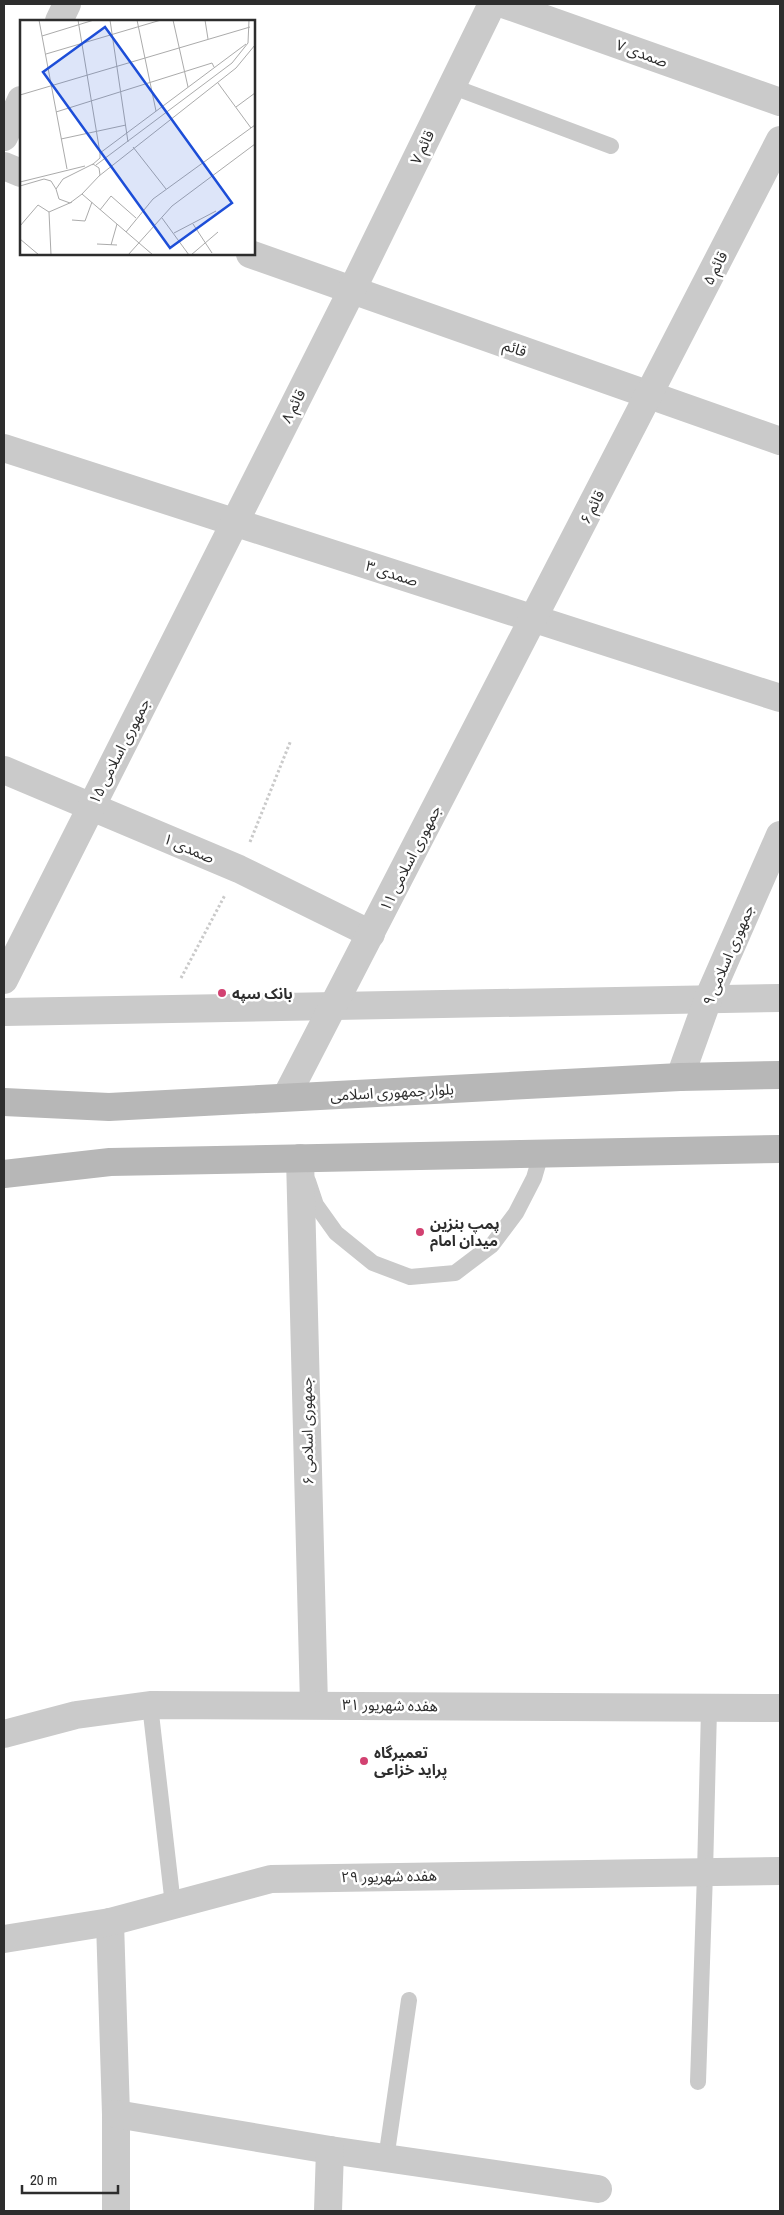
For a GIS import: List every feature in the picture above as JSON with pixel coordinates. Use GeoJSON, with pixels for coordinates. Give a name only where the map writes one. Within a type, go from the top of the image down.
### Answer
{"type":"FeatureCollection","features":[{"type":"Feature","properties":{"kind":"main road","name":"بلوار جمهوری اسلامی"},"geometry":{"type":"LineString","coordinates":[[4,1102],[109,1108],[680,1077],[780,1075]]}},
{"type":"Feature","properties":{"kind":"main road"},"geometry":{"type":"LineString","coordinates":[[4,1174],[110,1162],[780,1149]]}},
{"type":"Feature","properties":{"kind":"street"},"geometry":{"type":"LineString","coordinates":[[60,20],[68,4]]}},
{"type":"Feature","properties":{"kind":"street","name":"قائم ۷"},"geometry":{"type":"LineString","coordinates":[[352,290],[492,4]]}},
{"type":"Feature","properties":{"kind":"street","name":"صمدی ۷"},"geometry":{"type":"LineString","coordinates":[[503,4],[780,102]]}},
{"type":"Feature","properties":{"kind":"street"},"geometry":{"type":"LineString","coordinates":[[4,136],[20,102]]}},
{"type":"Feature","properties":{"kind":"street","name":"قائم ۵"},"geometry":{"type":"LineString","coordinates":[[650,395],[780,140]]}},
{"type":"Feature","properties":{"kind":"street"},"geometry":{"type":"LineString","coordinates":[[4,166],[20,173]]}},
{"type":"Feature","properties":{"kind":"street","name":"قائم"},"geometry":{"type":"LineString","coordinates":[[253,255],[780,441]]}},
{"type":"Feature","properties":{"kind":"street","name":"قائم ۸"},"geometry":{"type":"LineString","coordinates":[[235,522],[352,290]]}},
{"type":"Feature","properties":{"kind":"street","name":"قائم ۶"},"geometry":{"type":"LineString","coordinates":[[534,619],[650,395]]}},
{"type":"Feature","properties":{"kind":"street","name":"صمدی ۳"},"geometry":{"type":"LineString","coordinates":[[4,448],[780,698]]}},
{"type":"Feature","properties":{"kind":"street","name":"جمهوری اسلامی ۱۵"},"geometry":{"type":"LineString","coordinates":[[4,980],[235,522]]}},
{"type":"Feature","properties":{"kind":"street","name":"جمهوری اسلامی ۱۱"},"geometry":{"type":"LineString","coordinates":[[286,1097],[534,619]]}},
{"type":"Feature","properties":{"kind":"street","name":"صمدی ۱"},"geometry":{"type":"LineString","coordinates":[[4,770],[239,869],[371,934]]}},
{"type":"Feature","properties":{"kind":"street","name":"جمهوری اسلامی ۹"},"geometry":{"type":"LineString","coordinates":[[680,1077],[708,999],[780,835]]}},
{"type":"Feature","properties":{"kind":"street"},"geometry":{"type":"LineString","coordinates":[[4,1012],[780,998]]}},
{"type":"Feature","properties":{"kind":"street","name":"جمهوری اسلامی ۶"},"geometry":{"type":"LineString","coordinates":[[300,1158],[314,1705]]}},
{"type":"Feature","properties":{"kind":"street","name":"هفده شهریور ۳۱"},"geometry":{"type":"LineString","coordinates":[[4,1734],[76,1715],[150,1705],[780,1708]]}},
{"type":"Feature","properties":{"kind":"street","name":"هفده شهریور ۲۹"},"geometry":{"type":"LineString","coordinates":[[4,1937],[110,1922],[271,1879],[780,1871]]}},
{"type":"Feature","properties":{"kind":"street"},"geometry":{"type":"LineString","coordinates":[[110,1922],[116,2114],[116,2211]]}},
{"type":"Feature","properties":{"kind":"street"},"geometry":{"type":"LineString","coordinates":[[116,2114],[330,2150],[598,2189]]}},
{"type":"Feature","properties":{"kind":"street"},"geometry":{"type":"LineString","coordinates":[[328,2211],[330,2150]]}},
{"type":"Feature","properties":{"kind":"lane"},"geometry":{"type":"LineString","coordinates":[[451,86],[611,146]]}},
{"type":"Feature","properties":{"kind":"lane"},"geometry":{"type":"LineString","coordinates":[[300,1158],[316,1205],[336,1233],[373,1263],[410,1277],[455,1273],[492,1245],[516,1213],[534,1178],[541,1154]]}},
{"type":"Feature","properties":{"kind":"lane"},"geometry":{"type":"LineString","coordinates":[[150,1705],[173,1905]]}},
{"type":"Feature","properties":{"kind":"lane"},"geometry":{"type":"LineString","coordinates":[[698,2082],[706,1872],[709,1709]]}},
{"type":"Feature","properties":{"kind":"lane"},"geometry":{"type":"LineString","coordinates":[[386,2158],[409,2000]]}},
{"type":"Feature","properties":{"kind":"place","name":"بانک سپه"},"geometry":{"type":"Point","coordinates":[222,993]}},
{"type":"Feature","properties":{"kind":"place","name":"پمپ بنزین میدان امام"},"geometry":{"type":"Point","coordinates":[420,1232]}},
{"type":"Feature","properties":{"kind":"place","name":"تعمیرگاه پراید خزاعی"},"geometry":{"type":"Point","coordinates":[364,1761]}}]}
